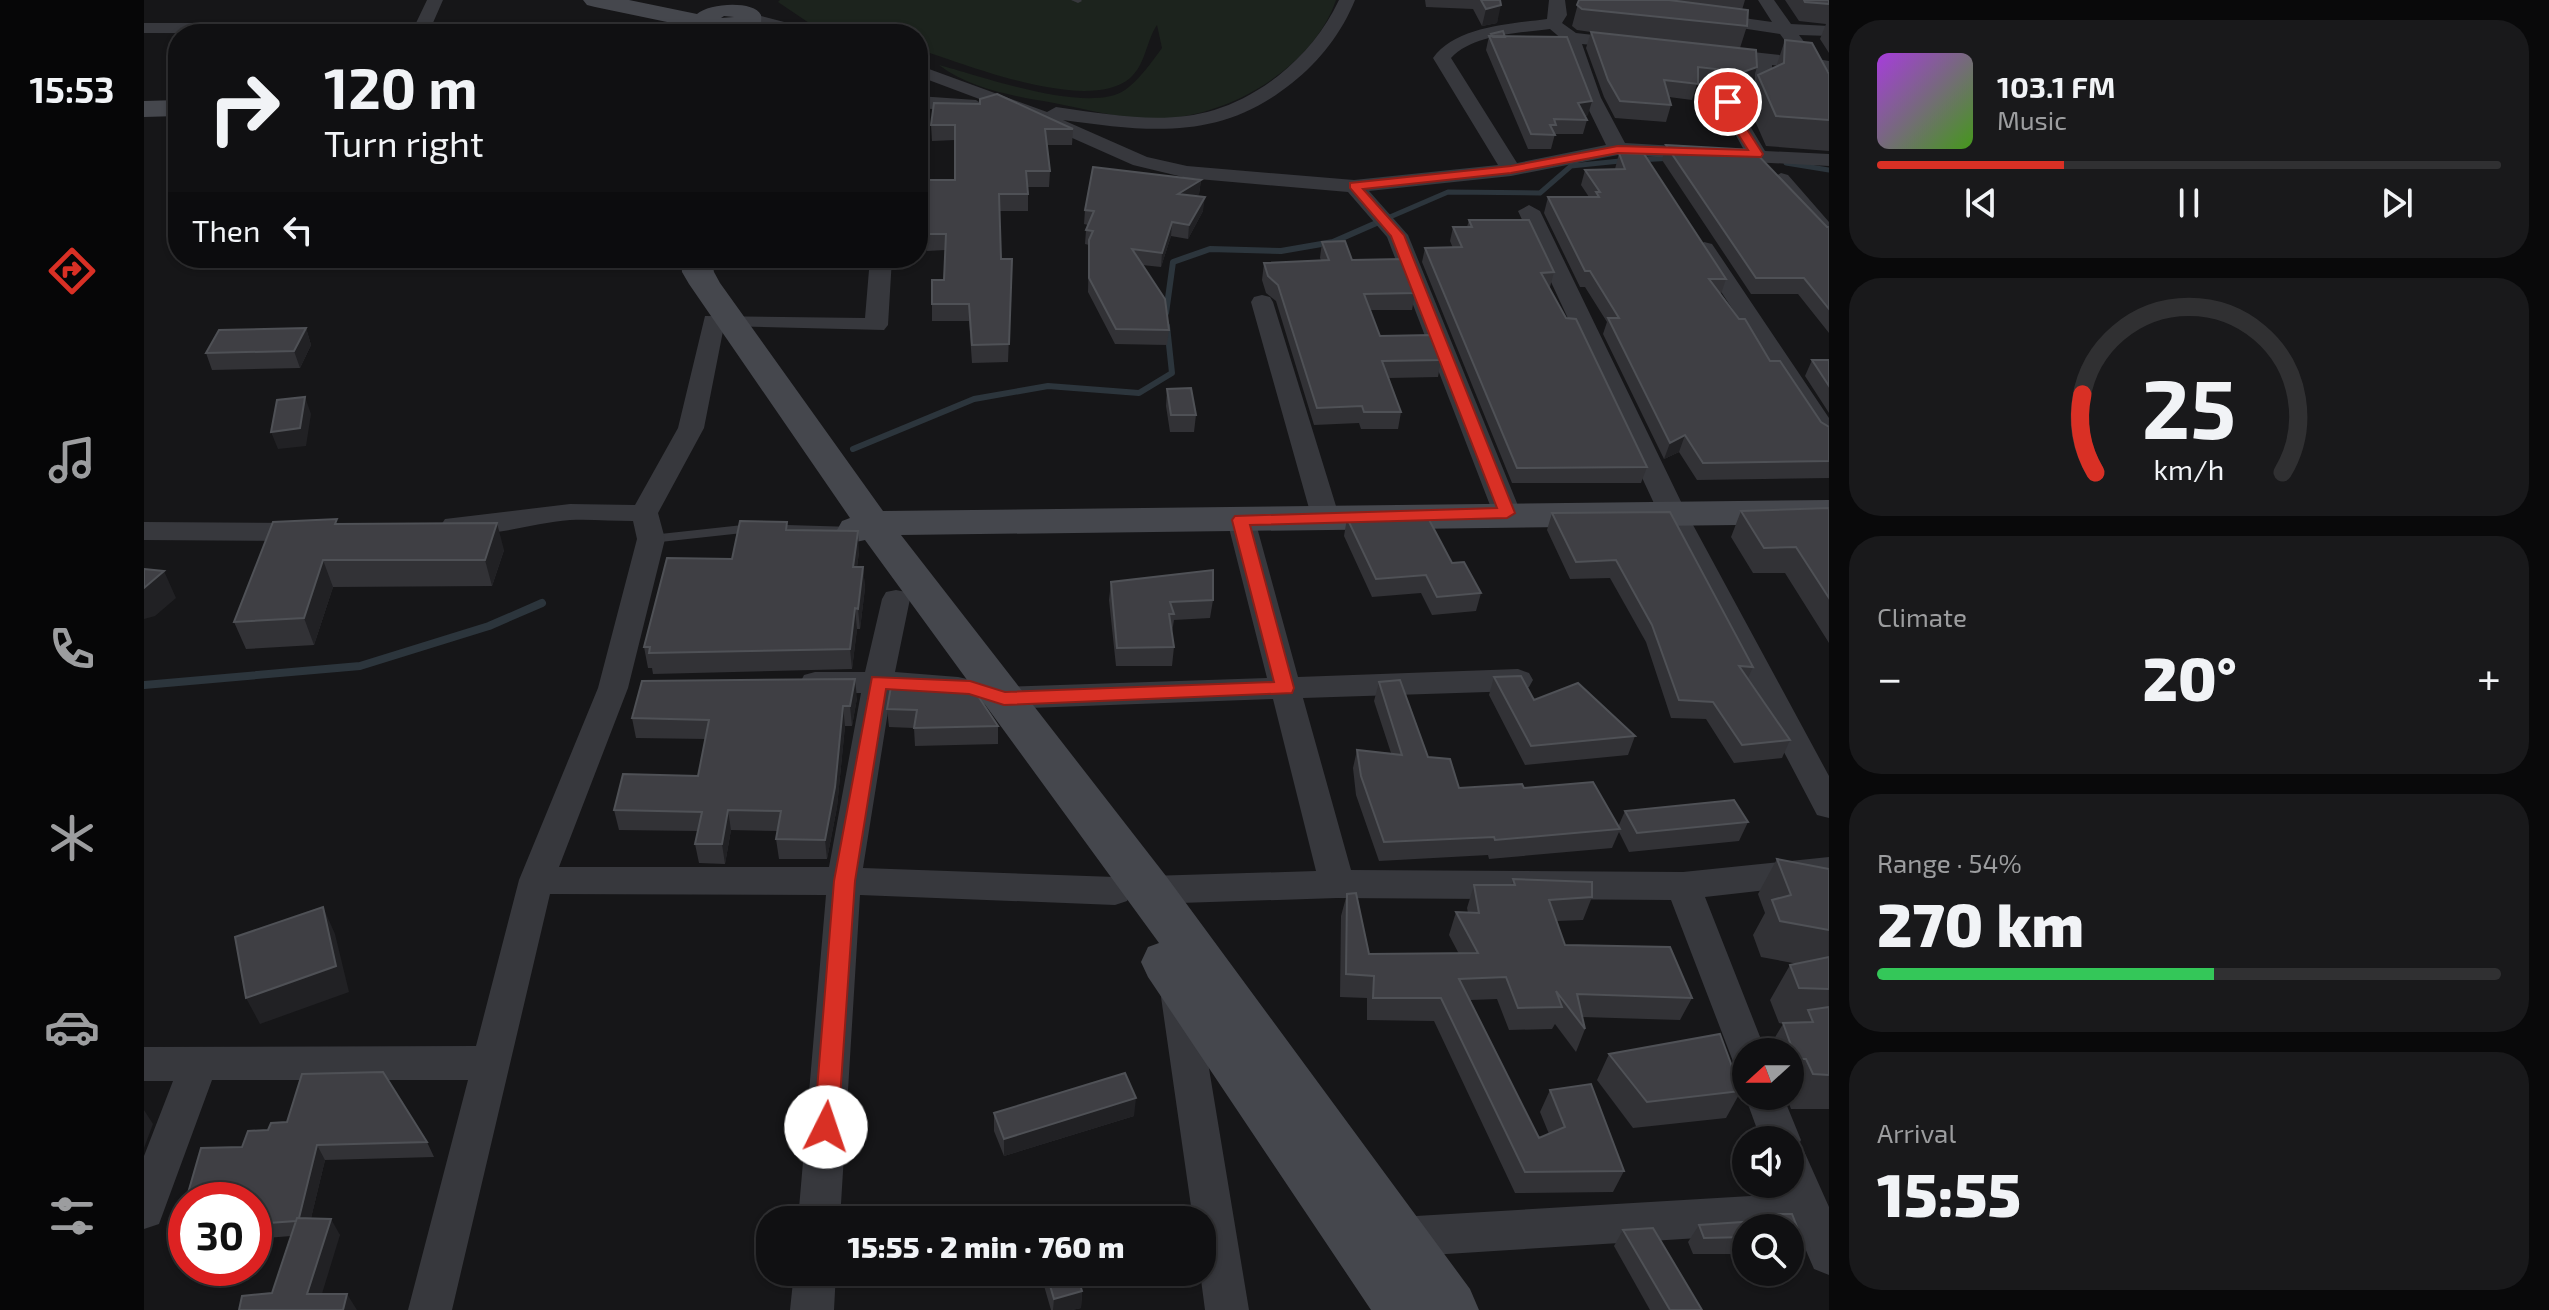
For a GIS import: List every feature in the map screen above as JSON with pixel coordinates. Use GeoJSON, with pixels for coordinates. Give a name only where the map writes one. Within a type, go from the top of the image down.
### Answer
{"type":"FeatureCollection","features":[{"type":"Feature","properties":{"kind":"main road"},"geometry":{"type":"LineString","coordinates":[[595,0],[733,17]]}},
{"type":"Feature","properties":{"kind":"main road"},"geometry":{"type":"LineString","coordinates":[[646,1],[675,0]]}},
{"type":"Feature","properties":{"kind":"main road"},"geometry":{"type":"LineString","coordinates":[[646,1],[733,17]]}},
{"type":"Feature","properties":{"kind":"main road"},"geometry":{"type":"LineString","coordinates":[[144,109],[168,108]]}},
{"type":"Feature","properties":{"kind":"main road"},"geometry":{"type":"LineString","coordinates":[[144,120],[168,120]]}},
{"type":"Feature","properties":{"kind":"main road"},"geometry":{"type":"LineString","coordinates":[[680,268],[681,274],[722,321],[863,527],[1132,891],[1399,1237],[1449,1310]]}},
{"type":"Feature","properties":{"kind":"main road"},"geometry":{"type":"LineString","coordinates":[[697,268],[722,321]]}},
{"type":"Feature","properties":{"kind":"main road"},"geometry":{"type":"LineString","coordinates":[[863,527],[1507,513],[1829,512]]}},
{"type":"Feature","properties":{"kind":"main road"},"geometry":{"type":"LineString","coordinates":[[863,527],[896,599],[987,693]]}},
{"type":"Feature","properties":{"kind":"main road"},"geometry":{"type":"LineString","coordinates":[[1132,891],[1176,976],[1406,1310]]}},
{"type":"Feature","properties":{"kind":"street"},"geometry":{"type":"LineString","coordinates":[[423,24],[435,0]]}},
{"type":"Feature","properties":{"kind":"street"},"geometry":{"type":"LineString","coordinates":[[928,103],[1021,108],[1150,123],[1196,120],[1237,110],[1307,62],[1347,0]]}},
{"type":"Feature","properties":{"kind":"street"},"geometry":{"type":"LineString","coordinates":[[1511,170],[1442,58],[1443,53],[1449,47],[1493,34],[1553,23],[1558,15],[1557,0]]}},
{"type":"Feature","properties":{"kind":"street"},"geometry":{"type":"LineString","coordinates":[[1766,0],[1783,29],[1821,66],[1829,89]]}},
{"type":"Feature","properties":{"kind":"street"},"geometry":{"type":"LineString","coordinates":[[1692,16],[1783,29],[1829,31]]}},
{"type":"Feature","properties":{"kind":"street"},"geometry":{"type":"LineString","coordinates":[[733,17],[764,24]]}},
{"type":"Feature","properties":{"kind":"street"},"geometry":{"type":"LineString","coordinates":[[1553,23],[1571,38],[1592,98],[1618,149]]}},
{"type":"Feature","properties":{"kind":"street"},"geometry":{"type":"LineString","coordinates":[[144,28],[168,28]]}},
{"type":"Feature","properties":{"kind":"street"},"geometry":{"type":"LineString","coordinates":[[1571,38],[1643,45]]}},
{"type":"Feature","properties":{"kind":"street"},"geometry":{"type":"LineString","coordinates":[[1703,52],[1821,66]]}},
{"type":"Feature","properties":{"kind":"street"},"geometry":{"type":"LineString","coordinates":[[1757,154],[1728,105],[1732,100],[1764,87],[1763,58]]}},
{"type":"Feature","properties":{"kind":"street"},"geometry":{"type":"LineString","coordinates":[[928,74],[1021,108],[1140,161],[1187,172],[1354,186],[1511,170],[1618,149],[1829,160]]}},
{"type":"Feature","properties":{"kind":"street"},"geometry":{"type":"LineString","coordinates":[[1642,151],[1655,175]]}},
{"type":"Feature","properties":{"kind":"street"},"geometry":{"type":"LineString","coordinates":[[1781,179],[1829,235]]}},
{"type":"Feature","properties":{"kind":"street"},"geometry":{"type":"LineString","coordinates":[[1354,186],[1394,230],[1507,513]]}},
{"type":"Feature","properties":{"kind":"street"},"geometry":{"type":"LineString","coordinates":[[1529,211],[1672,512],[1828,804]]}},
{"type":"Feature","properties":{"kind":"street"},"geometry":{"type":"LineString","coordinates":[[1690,227],[1829,437]]}},
{"type":"Feature","properties":{"kind":"street"},"geometry":{"type":"LineString","coordinates":[[430,1310],[536,880],[629,688],[648,526],[691,428],[711,345],[722,321],[876,325],[880,268]]}},
{"type":"Feature","properties":{"kind":"street"},"geometry":{"type":"LineString","coordinates":[[1262,302],[1326,519]]}},
{"type":"Feature","properties":{"kind":"street"},"geometry":{"type":"LineString","coordinates":[[421,527],[484,525],[570,512],[648,526]]}},
{"type":"Feature","properties":{"kind":"street"},"geometry":{"type":"LineString","coordinates":[[1241,520],[1337,884]]}},
{"type":"Feature","properties":{"kind":"street"},"geometry":{"type":"LineString","coordinates":[[144,531],[329,532]]}},
{"type":"Feature","properties":{"kind":"street"},"geometry":{"type":"LineString","coordinates":[[820,1206],[844,881],[878,682],[896,599]]}},
{"type":"Feature","properties":{"kind":"street"},"geometry":{"type":"LineString","coordinates":[[785,684],[878,682],[987,693],[1518,680]]}},
{"type":"Feature","properties":{"kind":"street"},"geometry":{"type":"LineString","coordinates":[[536,880],[844,881],[1132,891],[1337,884],[1683,886],[1829,870]]}},
{"type":"Feature","properties":{"kind":"street"},"geometry":{"type":"LineString","coordinates":[[1683,886],[1742,1038]]}},
{"type":"Feature","properties":{"kind":"street"},"geometry":{"type":"LineString","coordinates":[[1176,976],[1227,1310]]}},
{"type":"Feature","properties":{"kind":"street"},"geometry":{"type":"LineString","coordinates":[[144,1064],[491,1063]]}},
{"type":"Feature","properties":{"kind":"street"},"geometry":{"type":"LineString","coordinates":[[144,1210],[198,1065]]}},
{"type":"Feature","properties":{"kind":"street"},"geometry":{"type":"LineString","coordinates":[[1803,1198],[1829,1255]]}},
{"type":"Feature","properties":{"kind":"street"},"geometry":{"type":"LineString","coordinates":[[1399,1237],[1809,1212]]}},
{"type":"Feature","properties":{"kind":"street"},"geometry":{"type":"LineString","coordinates":[[812,1310],[814,1286]]}},
{"type":"Feature","properties":{"kind":"lane"},"geometry":{"type":"LineString","coordinates":[[648,526],[863,527]]}},
{"type":"Feature","properties":{"kind":"shaded area"},"geometry":{"type":"Polygon","coordinates":[[[1336,0],[1310,45],[1270,81],[1221,106],[1195,114],[1156,119],[1112,115],[1009,94],[965,80],[939,65],[1034,91],[1061,96],[1108,97],[1130,86],[1162,48],[1157,25],[1139,67],[1129,79],[1109,88],[1084,91],[1026,83],[928,52],[928,24],[811,24],[778,2],[1336,0]]]}},
{"type":"Feature","properties":{"kind":"building"},"geometry":{"type":"Polygon","coordinates":[[[1481,0],[1500,0],[1501,5],[1486,9],[1481,0]]]}},
{"type":"Feature","properties":{"kind":"building"},"geometry":{"type":"Polygon","coordinates":[[[1579,0],[1669,0],[1748,10],[1747,26],[1582,9],[1577,5],[1579,0]]]}},
{"type":"Feature","properties":{"kind":"building"},"geometry":{"type":"Polygon","coordinates":[[[1829,0],[1829,4],[1805,2],[1829,0]]]}},
{"type":"Feature","properties":{"kind":"building"},"geometry":{"type":"Polygon","coordinates":[[[1503,31],[1505,37],[1493,37],[1491,34],[1503,31]]]}},
{"type":"Feature","properties":{"kind":"building"},"geometry":{"type":"Polygon","coordinates":[[[1591,32],[1756,50],[1757,67],[1743,72],[1698,67],[1698,84],[1664,80],[1671,105],[1620,101],[1608,80],[1591,32]]]}},
{"type":"Feature","properties":{"kind":"building"},"geometry":{"type":"Polygon","coordinates":[[[1489,36],[1567,37],[1592,101],[1578,103],[1587,120],[1554,119],[1556,125],[1550,125],[1555,135],[1531,134],[1489,36]]]}},
{"type":"Feature","properties":{"kind":"building"},"geometry":{"type":"Polygon","coordinates":[[[1785,40],[1812,43],[1829,74],[1829,120],[1776,116],[1758,75],[1784,63],[1785,40]]]}},
{"type":"Feature","properties":{"kind":"building"},"geometry":{"type":"Polygon","coordinates":[[[997,94],[1073,129],[1045,129],[1050,171],[1026,171],[1028,194],[999,194],[1001,259],[1012,259],[1009,344],[972,345],[969,304],[932,304],[932,280],[944,280],[946,234],[928,234],[928,180],[955,180],[955,125],[931,125],[934,103],[980,104],[980,99],[997,94]]]}},
{"type":"Feature","properties":{"kind":"building"},"geometry":{"type":"Polygon","coordinates":[[[1666,145],[1753,150],[1829,227],[1829,309],[1804,278],[1756,278],[1666,145]]]}},
{"type":"Feature","properties":{"kind":"building"},"geometry":{"type":"Polygon","coordinates":[[[1619,153],[1644,154],[1726,279],[1709,279],[1739,319],[1745,319],[1770,361],[1780,361],[1821,422],[1829,427],[1829,461],[1703,463],[1685,435],[1670,443],[1608,318],[1619,318],[1590,271],[1585,271],[1548,197],[1599,197],[1596,192],[1600,192],[1585,170],[1625,169],[1619,153]]]}},
{"type":"Feature","properties":{"kind":"building"},"geometry":{"type":"Polygon","coordinates":[[[1093,167],[1201,180],[1178,194],[1205,197],[1189,225],[1172,222],[1162,253],[1132,249],[1165,299],[1169,330],[1116,329],[1089,278],[1089,240],[1093,231],[1086,230],[1094,211],[1085,210],[1093,167]]]}},
{"type":"Feature","properties":{"kind":"building"},"geometry":{"type":"Polygon","coordinates":[[[1469,220],[1529,220],[1554,272],[1541,273],[1566,318],[1576,319],[1647,467],[1517,468],[1425,248],[1462,247],[1453,227],[1472,227],[1469,220]]]}},
{"type":"Feature","properties":{"kind":"building"},"geometry":{"type":"Polygon","coordinates":[[[1345,241],[1352,260],[1402,259],[1415,293],[1364,294],[1380,336],[1432,335],[1441,360],[1382,361],[1401,412],[1364,412],[1362,406],[1317,408],[1278,285],[1268,276],[1264,263],[1329,260],[1322,242],[1345,241]]]}},
{"type":"Feature","properties":{"kind":"building"},"geometry":{"type":"Polygon","coordinates":[[[306,328],[294,351],[206,353],[219,330],[306,328]]]}},
{"type":"Feature","properties":{"kind":"building"},"geometry":{"type":"Polygon","coordinates":[[[1812,360],[1829,360],[1829,386],[1812,360]]]}},
{"type":"Feature","properties":{"kind":"building"},"geometry":{"type":"Polygon","coordinates":[[[1191,388],[1196,415],[1171,415],[1167,389],[1191,388]]]}},
{"type":"Feature","properties":{"kind":"building"},"geometry":{"type":"Polygon","coordinates":[[[305,397],[300,428],[271,432],[277,400],[305,397]]]}},
{"type":"Feature","properties":{"kind":"building"},"geometry":{"type":"Polygon","coordinates":[[[1829,508],[1829,598],[1796,547],[1764,548],[1741,511],[1829,508]]]}},
{"type":"Feature","properties":{"kind":"building"},"geometry":{"type":"Polygon","coordinates":[[[1670,512],[1753,667],[1739,666],[1790,740],[1742,745],[1713,702],[1679,700],[1652,625],[1616,560],[1576,562],[1552,513],[1670,512]]]}},
{"type":"Feature","properties":{"kind":"building"},"geometry":{"type":"Polygon","coordinates":[[[1426,514],[1452,563],[1464,562],[1481,593],[1437,597],[1426,575],[1376,579],[1347,518],[1426,514]]]}},
{"type":"Feature","properties":{"kind":"building"},"geometry":{"type":"Polygon","coordinates":[[[337,519],[335,524],[497,523],[485,560],[323,560],[304,618],[234,622],[273,522],[337,519]]]}},
{"type":"Feature","properties":{"kind":"building"},"geometry":{"type":"Polygon","coordinates":[[[740,521],[787,522],[786,530],[858,531],[853,567],[863,567],[850,649],[649,653],[650,647],[644,647],[667,558],[732,559],[740,521]]]}},
{"type":"Feature","properties":{"kind":"building"},"geometry":{"type":"Polygon","coordinates":[[[144,569],[164,571],[144,588],[144,569]]]}},
{"type":"Feature","properties":{"kind":"building"},"geometry":{"type":"Polygon","coordinates":[[[1213,570],[1213,600],[1170,602],[1174,614],[1169,614],[1174,647],[1117,648],[1111,582],[1213,570]]]}},
{"type":"Feature","properties":{"kind":"building"},"geometry":{"type":"Polygon","coordinates":[[[1521,676],[1534,700],[1578,683],[1635,736],[1531,746],[1494,677],[1521,676]]]}},
{"type":"Feature","properties":{"kind":"building"},"geometry":{"type":"Polygon","coordinates":[[[855,679],[850,706],[843,706],[835,787],[825,840],[776,839],[781,811],[728,810],[722,844],[695,844],[702,812],[614,810],[623,774],[698,776],[709,720],[632,718],[642,681],[855,679]]]}},
{"type":"Feature","properties":{"kind":"building"},"geometry":{"type":"Polygon","coordinates":[[[1400,680],[1428,757],[1450,759],[1459,788],[1522,784],[1524,788],[1593,782],[1620,829],[1495,840],[1494,837],[1384,842],[1361,776],[1357,750],[1402,755],[1379,682],[1400,680]]]}},
{"type":"Feature","properties":{"kind":"building"},"geometry":{"type":"Polygon","coordinates":[[[892,681],[970,684],[998,726],[914,728],[917,710],[887,709],[892,681]]]}},
{"type":"Feature","properties":{"kind":"building"},"geometry":{"type":"Polygon","coordinates":[[[1734,800],[1748,822],[1637,833],[1625,811],[1734,800]]]}},
{"type":"Feature","properties":{"kind":"building"},"geometry":{"type":"Polygon","coordinates":[[[1777,859],[1829,869],[1829,930],[1780,921],[1772,900],[1791,895],[1777,859]]]}},
{"type":"Feature","properties":{"kind":"building"},"geometry":{"type":"Polygon","coordinates":[[[1513,879],[1592,882],[1592,897],[1549,900],[1565,945],[1670,947],[1692,998],[1577,994],[1585,1029],[1556,991],[1562,1007],[1518,1008],[1506,977],[1459,979],[1539,1138],[1565,1127],[1550,1090],[1591,1084],[1624,1171],[1525,1172],[1441,998],[1373,998],[1374,976],[1346,974],[1347,894],[1356,893],[1369,954],[1478,953],[1456,912],[1479,913],[1474,885],[1515,885],[1513,879]]]}},
{"type":"Feature","properties":{"kind":"building"},"geometry":{"type":"Polygon","coordinates":[[[323,907],[336,966],[246,998],[235,937],[323,907]]]}},
{"type":"Feature","properties":{"kind":"building"},"geometry":{"type":"Polygon","coordinates":[[[1829,957],[1829,989],[1799,988],[1790,965],[1829,957]]]}},
{"type":"Feature","properties":{"kind":"building"},"geometry":{"type":"Polygon","coordinates":[[[1829,1007],[1829,1075],[1813,1074],[1804,1059],[1804,1038],[1788,1038],[1783,1023],[1813,1022],[1808,1010],[1829,1007]]]}},
{"type":"Feature","properties":{"kind":"building"},"geometry":{"type":"Polygon","coordinates":[[[1720,1034],[1732,1067],[1732,1092],[1647,1102],[1609,1054],[1720,1034]]]}},
{"type":"Feature","properties":{"kind":"building"},"geometry":{"type":"Polygon","coordinates":[[[383,1072],[427,1142],[317,1145],[296,1221],[272,1223],[272,1182],[191,1182],[201,1148],[242,1147],[248,1131],[268,1130],[271,1123],[287,1122],[302,1074],[383,1072]]]}},
{"type":"Feature","properties":{"kind":"building"},"geometry":{"type":"Polygon","coordinates":[[[1125,1073],[1136,1098],[1004,1139],[994,1113],[1125,1073]]]}},
{"type":"Feature","properties":{"kind":"building"},"geometry":{"type":"Polygon","coordinates":[[[297,1218],[331,1219],[307,1294],[347,1294],[343,1310],[239,1310],[242,1296],[272,1293],[297,1218]]]}},
{"type":"Feature","properties":{"kind":"building"},"geometry":{"type":"Polygon","coordinates":[[[1732,1223],[1732,1237],[1704,1238],[1699,1225],[1732,1223]]]}},
{"type":"Feature","properties":{"kind":"building"},"geometry":{"type":"Polygon","coordinates":[[[1653,1228],[1702,1310],[1670,1310],[1623,1230],[1653,1228]]]}},
{"type":"Feature","properties":{"kind":"building"},"geometry":{"type":"Polygon","coordinates":[[[1050,1286],[1080,1286],[1082,1291],[1054,1299],[1050,1286]]]}},
{"type":"Feature","properties":{"kind":"waterway"},"geometry":{"type":"LineString","coordinates":[[1639,160],[1673,158]]}},
{"type":"Feature","properties":{"kind":"waterway"},"geometry":{"type":"LineString","coordinates":[[1376,223],[1448,192],[1540,193],[1571,166],[1620,161]]}},
{"type":"Feature","properties":{"kind":"waterway"},"geometry":{"type":"LineString","coordinates":[[1786,163],[1829,170]]}},
{"type":"Feature","properties":{"kind":"waterway"},"geometry":{"type":"LineString","coordinates":[[1166,313],[1173,262],[1210,249],[1281,251],[1333,242],[1381,221]]}},
{"type":"Feature","properties":{"kind":"waterway"},"geometry":{"type":"LineString","coordinates":[[853,449],[974,399],[1048,386],[1139,393],[1172,373],[1167,326]]}},
{"type":"Feature","properties":{"kind":"waterway"},"geometry":{"type":"LineString","coordinates":[[144,685],[360,666],[489,626],[542,603]]}},
{"type":"Feature","properties":{"kind":"route"},"geometry":{"type":"LineString","coordinates":[[826,1127],[844,881],[878,682],[970,687],[1004,698],[1285,688],[1241,520],[1507,513],[1397,235],[1354,186],[1511,170],[1618,149],[1757,154],[1730,112],[1728,102]]}}]}
